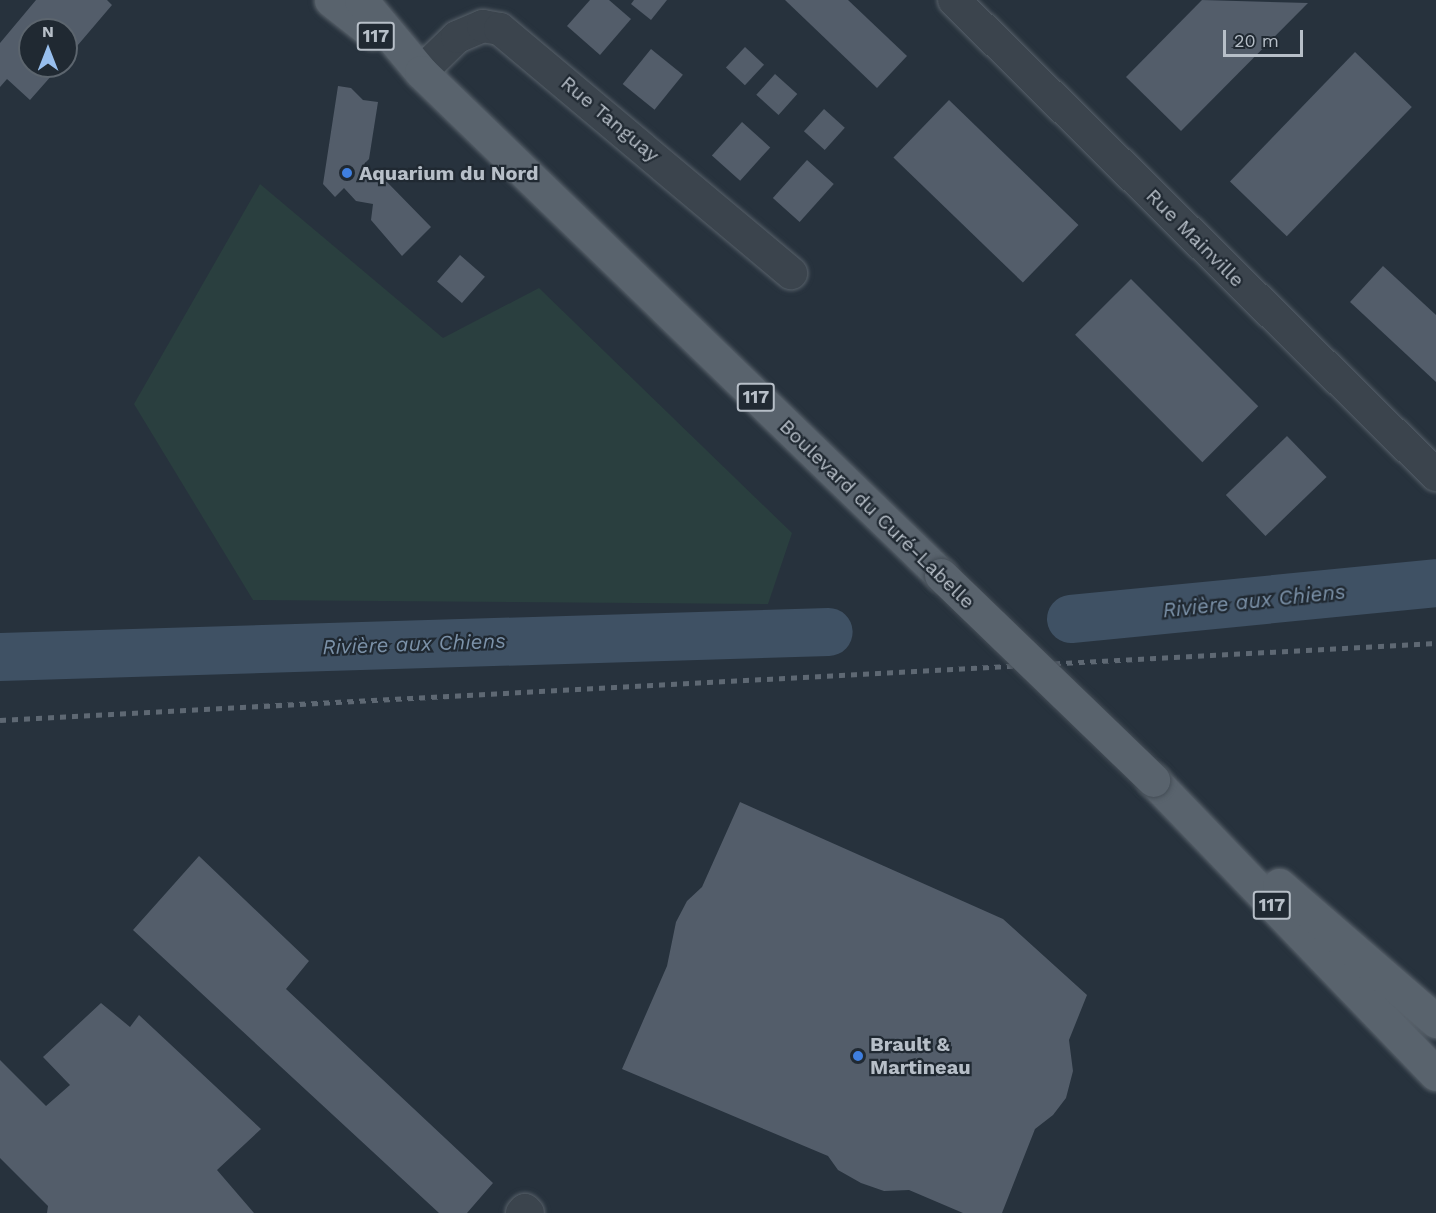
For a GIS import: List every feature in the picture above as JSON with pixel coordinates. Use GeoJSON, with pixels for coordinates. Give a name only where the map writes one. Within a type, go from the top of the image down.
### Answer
{"type":"FeatureCollection","features":[{"type":"Feature","properties":{"kind":"main road","name":"Boulevard du Curé-Labelle"},"geometry":{"type":"LineString","coordinates":[[331,0],[422,72]]}},
{"type":"Feature","properties":{"kind":"main road","name":"Boulevard du Curé-Labelle"},"geometry":{"type":"LineString","coordinates":[[361,0],[422,72],[1153,780],[1436,1074]]}},
{"type":"Feature","properties":{"kind":"main road","name":"Boulevard du Curé-Labelle"},"geometry":{"type":"LineString","coordinates":[[1153,780],[1436,1020]]}},
{"type":"Feature","properties":{"kind":"street","name":"Rue Mainville"},"geometry":{"type":"LineString","coordinates":[[954,0],[1436,475]]}},
{"type":"Feature","properties":{"kind":"street","name":"Rue Tanguay"},"geometry":{"type":"LineString","coordinates":[[422,72],[457,37],[483,26],[500,29],[791,273]]}},
{"type":"Feature","properties":{"kind":"street"},"geometry":{"type":"LineString","coordinates":[[522,1213],[528,1213]]}},
{"type":"Feature","properties":{"kind":"green space"},"geometry":{"type":"Polygon","coordinates":[[[260,184],[443,338],[539,288],[792,533],[768,604],[253,600],[134,404],[260,184]]]}},
{"type":"Feature","properties":{"kind":"building"},"geometry":{"type":"Polygon","coordinates":[[[36,0],[107,0],[112,5],[78,45],[78,18],[21,18],[36,0]]]}},
{"type":"Feature","properties":{"kind":"building"},"geometry":{"type":"Polygon","coordinates":[[[590,0],[609,0],[631,19],[600,55],[567,26],[590,0]]]}},
{"type":"Feature","properties":{"kind":"building"},"geometry":{"type":"Polygon","coordinates":[[[634,0],[667,0],[651,20],[631,4],[634,0]]]}},
{"type":"Feature","properties":{"kind":"building"},"geometry":{"type":"Polygon","coordinates":[[[785,0],[848,0],[907,56],[877,88],[785,0]]]}},
{"type":"Feature","properties":{"kind":"building"},"geometry":{"type":"Polygon","coordinates":[[[1202,0],[1308,3],[1181,131],[1126,77],[1202,0]]]}},
{"type":"Feature","properties":{"kind":"building"},"geometry":{"type":"Polygon","coordinates":[[[18,22],[18,78],[49,78],[30,100],[7,79],[0,87],[0,43],[18,22]]]}},
{"type":"Feature","properties":{"kind":"building"},"geometry":{"type":"Polygon","coordinates":[[[745,47],[764,65],[745,85],[726,67],[745,47]]]}},
{"type":"Feature","properties":{"kind":"building"},"geometry":{"type":"Polygon","coordinates":[[[651,49],[683,75],[655,110],[623,84],[651,49]]]}},
{"type":"Feature","properties":{"kind":"building"},"geometry":{"type":"Polygon","coordinates":[[[1355,52],[1412,107],[1287,236],[1230,181],[1355,52]]]}},
{"type":"Feature","properties":{"kind":"building"},"geometry":{"type":"Polygon","coordinates":[[[775,74],[797,94],[779,115],[756,95],[775,74]]]}},
{"type":"Feature","properties":{"kind":"building","name":"Aquarium du Nord"},"geometry":{"type":"Polygon","coordinates":[[[338,86],[351,88],[363,100],[378,102],[369,159],[363,165],[378,180],[387,182],[431,227],[402,256],[371,220],[373,204],[356,201],[344,188],[335,197],[323,184],[338,86]]]}},
{"type":"Feature","properties":{"kind":"building"},"geometry":{"type":"Polygon","coordinates":[[[949,100],[1078,225],[1023,283],[893,158],[949,100]]]}},
{"type":"Feature","properties":{"kind":"building"},"geometry":{"type":"Polygon","coordinates":[[[824,109],[845,128],[825,150],[804,131],[824,109]]]}},
{"type":"Feature","properties":{"kind":"building"},"geometry":{"type":"Polygon","coordinates":[[[742,122],[770,147],[740,181],[712,155],[742,122]]]}},
{"type":"Feature","properties":{"kind":"building"},"geometry":{"type":"Polygon","coordinates":[[[807,160],[834,184],[800,222],[773,198],[807,160]]]}},
{"type":"Feature","properties":{"kind":"building"},"geometry":{"type":"Polygon","coordinates":[[[460,255],[485,277],[462,303],[437,281],[460,255]]]}},
{"type":"Feature","properties":{"kind":"building"},"geometry":{"type":"Polygon","coordinates":[[[1383,266],[1436,315],[1436,382],[1350,302],[1383,266]]]}},
{"type":"Feature","properties":{"kind":"building"},"geometry":{"type":"Polygon","coordinates":[[[1131,279],[1258,406],[1202,462],[1075,335],[1131,279]]]}},
{"type":"Feature","properties":{"kind":"building"},"geometry":{"type":"Polygon","coordinates":[[[1287,436],[1327,477],[1265,536],[1226,495],[1287,436]]]}},
{"type":"Feature","properties":{"kind":"building"},"geometry":{"type":"Polygon","coordinates":[[[740,802],[1003,919],[1087,995],[1069,1040],[1073,1071],[1066,1098],[1053,1115],[1035,1129],[1002,1213],[963,1213],[909,1190],[884,1191],[861,1183],[838,1170],[828,1156],[622,1069],[667,966],[676,922],[687,901],[702,887],[740,802]]]}},
{"type":"Feature","properties":{"kind":"building"},"geometry":{"type":"Polygon","coordinates":[[[199,856],[309,961],[286,989],[493,1183],[467,1213],[439,1213],[133,930],[199,856]]]}},
{"type":"Feature","properties":{"kind":"building"},"geometry":{"type":"Polygon","coordinates":[[[101,1003],[130,1027],[139,1015],[261,1129],[217,1170],[254,1213],[47,1213],[48,1206],[0,1158],[0,1060],[46,1106],[70,1085],[43,1057],[101,1003]]]}},
{"type":"Feature","properties":{"kind":"waterway","name":"Rivière aux Chiens"},"geometry":{"type":"LineString","coordinates":[[1071,619],[1436,583]]}},
{"type":"Feature","properties":{"kind":"waterway","name":"Rivière aux Chiens"},"geometry":{"type":"LineString","coordinates":[[0,657],[829,632]]}},
{"type":"Feature","properties":{"kind":"railway"},"geometry":{"type":"LineString","coordinates":[[0,720],[1436,643]]}},
{"type":"Feature","properties":{"kind":"place","name":"Aquarium du Nord"},"geometry":{"type":"Point","coordinates":[347,173]}},
{"type":"Feature","properties":{"kind":"place","name":"Brault & Martineau"},"geometry":{"type":"Point","coordinates":[858,1056]}}]}
